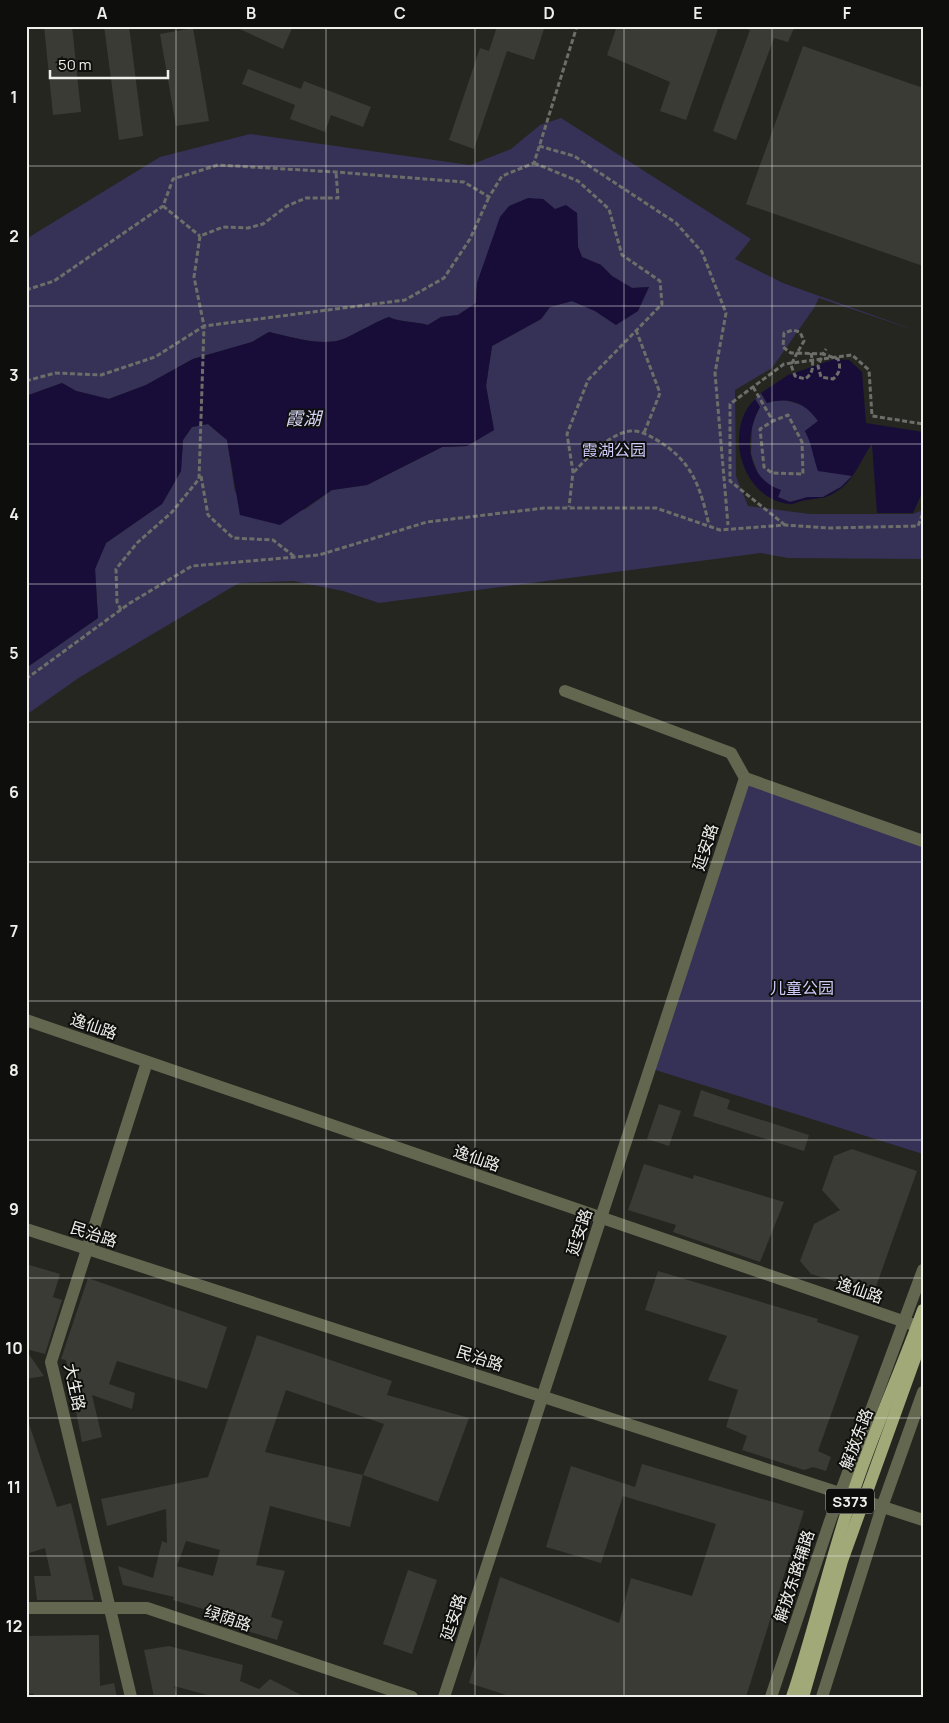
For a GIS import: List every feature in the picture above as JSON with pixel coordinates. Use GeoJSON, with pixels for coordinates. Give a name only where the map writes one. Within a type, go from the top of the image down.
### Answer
{"type":"FeatureCollection","features":[{"type":"Feature","properties":{"kind":"main road","name":"解放东路"},"geometry":{"type":"LineString","coordinates":[[792,1697],[810,1643],[832,1558],[857,1498],[920,1331],[923,1310]]}},
{"type":"Feature","properties":{"kind":"main road","name":"解放东路"},"geometry":{"type":"LineString","coordinates":[[803,1697],[842,1561],[857,1498]]}},
{"type":"Feature","properties":{"kind":"street"},"geometry":{"type":"LineString","coordinates":[[565,691],[731,753],[745,778],[923,840]]}},
{"type":"Feature","properties":{"kind":"street","name":"延安路"},"geometry":{"type":"LineString","coordinates":[[444,1697],[745,778]]}},
{"type":"Feature","properties":{"kind":"street","name":"逸仙路"},"geometry":{"type":"LineString","coordinates":[[26,1020],[600,1218],[920,1331]]}},
{"type":"Feature","properties":{"kind":"street","name":"大生路"},"geometry":{"type":"LineString","coordinates":[[131,1697],[108,1608],[51,1362],[147,1062]]}},
{"type":"Feature","properties":{"kind":"street","name":"民治路"},"geometry":{"type":"LineString","coordinates":[[26,1229],[543,1395],[923,1520]]}},
{"type":"Feature","properties":{"kind":"street","name":"解放东路辅路"},"geometry":{"type":"LineString","coordinates":[[771,1697],[830,1522],[923,1270]]}},
{"type":"Feature","properties":{"kind":"street"},"geometry":{"type":"LineString","coordinates":[[822,1697],[882,1506],[923,1392]]}},
{"type":"Feature","properties":{"kind":"street","name":"绿荫路"},"geometry":{"type":"LineString","coordinates":[[26,1608],[147,1608],[412,1697]]}},
{"type":"Feature","properties":{"kind":"path"},"geometry":{"type":"LineString","coordinates":[[534,163],[577,26]]}},
{"type":"Feature","properties":{"kind":"path"},"geometry":{"type":"LineString","coordinates":[[540,146],[574,156],[676,223],[702,252],[726,313],[715,373],[728,526]]}},
{"type":"Feature","properties":{"kind":"path"},"geometry":{"type":"LineString","coordinates":[[26,381],[55,373],[101,375],[155,357],[204,326],[405,300],[444,278],[470,239],[489,197],[502,176],[534,163],[578,180],[609,209],[622,255],[660,280],[662,304],[588,380],[568,434],[573,472],[569,507]]}},
{"type":"Feature","properties":{"kind":"path"},"geometry":{"type":"LineString","coordinates":[[26,290],[54,282],[163,206],[173,178],[218,165],[464,182],[489,197]]}},
{"type":"Feature","properties":{"kind":"path"},"geometry":{"type":"LineString","coordinates":[[200,236],[223,227],[248,228],[263,224],[287,206],[306,198],[338,198],[336,172]]}},
{"type":"Feature","properties":{"kind":"path"},"geometry":{"type":"LineString","coordinates":[[163,206],[200,236]]}},
{"type":"Feature","properties":{"kind":"path"},"geometry":{"type":"LineString","coordinates":[[121,610],[117,602],[116,570],[137,542],[172,512],[199,480],[204,326],[194,277],[200,236]]}},
{"type":"Feature","properties":{"kind":"path"},"geometry":{"type":"LineString","coordinates":[[636,330],[660,393],[644,433]]}},
{"type":"Feature","properties":{"kind":"path"},"geometry":{"type":"LineString","coordinates":[[811,353],[813,369],[811,375],[805,379],[795,376],[792,365],[797,353],[802,346],[803,335],[793,330],[784,333],[783,347],[791,353],[797,353],[811,353],[823,354],[838,359],[840,365],[839,373],[834,379],[821,377],[818,366],[823,354],[826,350]]}},
{"type":"Feature","properties":{"kind":"path"},"geometry":{"type":"LineString","coordinates":[[786,525],[730,481],[730,404],[784,364],[852,355],[869,370],[872,416],[923,424]]}},
{"type":"Feature","properties":{"kind":"path"},"geometry":{"type":"LineString","coordinates":[[753,387],[773,421]]}},
{"type":"Feature","properties":{"kind":"path"},"geometry":{"type":"LineString","coordinates":[[788,415],[802,442],[803,474],[772,473],[764,467],[760,429],[773,421],[788,415]]}},
{"type":"Feature","properties":{"kind":"path"},"geometry":{"type":"LineString","coordinates":[[573,472],[611,439],[630,431],[644,433],[667,446],[687,464],[701,491],[709,524]]}},
{"type":"Feature","properties":{"kind":"path"},"geometry":{"type":"LineString","coordinates":[[200,470],[208,515],[233,538],[273,540],[296,557]]}},
{"type":"Feature","properties":{"kind":"path"},"geometry":{"type":"LineString","coordinates":[[26,679],[121,610],[192,566],[319,555],[427,522],[544,508],[656,508],[709,524],[720,530],[786,525],[828,528],[918,526],[923,513]]}},
{"type":"Feature","properties":{"kind":"green space","name":"霞湖公园"},"geometry":{"type":"Polygon","coordinates":[[[561,118],[751,239],[735,259],[783,283],[923,333],[819,298],[772,368],[735,390],[736,476],[748,506],[810,514],[913,514],[923,510],[923,559],[788,558],[761,553],[379,603],[343,591],[293,581],[239,583],[80,677],[26,715],[26,668],[98,618],[95,569],[106,543],[162,504],[181,471],[183,440],[192,427],[208,424],[227,440],[235,492],[304,510],[332,490],[367,485],[442,447],[467,446],[494,430],[486,386],[492,346],[541,319],[550,307],[572,301],[595,311],[616,325],[649,287],[632,288],[612,276],[601,265],[582,257],[578,247],[577,213],[555,209],[543,199],[494,236],[477,283],[476,303],[458,315],[441,317],[428,325],[389,317],[346,338],[328,342],[308,341],[269,332],[252,342],[193,359],[146,385],[109,399],[76,391],[62,383],[26,396],[26,239],[160,157],[250,134],[470,165],[511,149],[540,125],[561,118]]]}},
{"type":"Feature","properties":{"kind":"green space"},"geometry":{"type":"Polygon","coordinates":[[[761,393],[767,403],[782,399],[808,407],[818,421],[805,431],[813,445],[813,456],[853,475],[841,487],[823,497],[808,497],[790,502],[778,497],[759,477],[751,454],[752,423],[760,407],[755,399],[761,393]]]}},
{"type":"Feature","properties":{"kind":"green space","name":"儿童公园"},"geometry":{"type":"Polygon","coordinates":[[[745,778],[923,841],[923,1154],[649,1068],[745,778]]]}},
{"type":"Feature","properties":{"kind":"water","name":"霞湖"},"geometry":{"type":"Polygon","coordinates":[[[528,198],[543,199],[555,209],[566,205],[577,213],[578,247],[582,257],[601,265],[612,276],[632,288],[649,287],[638,311],[616,325],[595,311],[572,301],[550,307],[541,319],[492,346],[486,386],[494,430],[467,446],[442,447],[367,485],[332,490],[280,525],[240,515],[227,440],[208,424],[192,427],[183,440],[181,471],[162,504],[106,543],[95,569],[98,618],[26,668],[26,396],[62,383],[76,391],[109,399],[146,385],[193,359],[252,342],[269,332],[308,341],[328,342],[346,338],[389,317],[428,325],[441,317],[458,315],[476,303],[477,283],[500,217],[509,206],[528,198]]]}},
{"type":"Feature","properties":{"kind":"water"},"geometry":{"type":"Polygon","coordinates":[[[835,359],[849,360],[862,372],[866,423],[923,432],[923,491],[913,513],[877,513],[872,444],[852,476],[818,471],[805,431],[818,421],[802,405],[790,401],[767,403],[761,393],[788,375],[835,359]]]}},
{"type":"Feature","properties":{"kind":"water"},"geometry":{"type":"Polygon","coordinates":[[[755,399],[760,407],[751,431],[751,455],[754,466],[760,476],[769,484],[781,490],[778,497],[790,502],[808,497],[823,497],[841,487],[851,477],[845,485],[830,495],[823,498],[805,500],[793,504],[772,499],[759,489],[749,476],[742,461],[739,444],[740,428],[745,412],[755,399]]]}},
{"type":"Feature","properties":{"kind":"building"},"geometry":{"type":"Polygon","coordinates":[[[44,26],[72,26],[81,112],[53,115],[44,26]]]}},
{"type":"Feature","properties":{"kind":"building"},"geometry":{"type":"Polygon","coordinates":[[[104,26],[129,26],[143,136],[119,140],[104,26]]]}},
{"type":"Feature","properties":{"kind":"building"},"geometry":{"type":"Polygon","coordinates":[[[233,26],[293,26],[283,49],[233,26]]]}},
{"type":"Feature","properties":{"kind":"building"},"geometry":{"type":"Polygon","coordinates":[[[497,26],[545,26],[534,60],[507,51],[474,149],[449,140],[480,48],[489,51],[497,26]]]}},
{"type":"Feature","properties":{"kind":"building"},"geometry":{"type":"Polygon","coordinates":[[[617,26],[719,26],[686,120],[660,111],[670,82],[607,55],[617,26]]]}},
{"type":"Feature","properties":{"kind":"building"},"geometry":{"type":"Polygon","coordinates":[[[747,26],[795,26],[788,42],[774,38],[736,140],[713,131],[750,30],[746,29],[747,26]]]}},
{"type":"Feature","properties":{"kind":"building"},"geometry":{"type":"Polygon","coordinates":[[[193,28],[209,121],[176,126],[160,34],[193,28]]]}},
{"type":"Feature","properties":{"kind":"building"},"geometry":{"type":"Polygon","coordinates":[[[803,46],[923,88],[923,266],[746,204],[803,46]]]}},
{"type":"Feature","properties":{"kind":"building"},"geometry":{"type":"Polygon","coordinates":[[[248,69],[301,89],[304,81],[371,107],[363,127],[331,115],[325,132],[290,119],[295,105],[242,84],[248,69]]]}},
{"type":"Feature","properties":{"kind":"building"},"geometry":{"type":"Polygon","coordinates":[[[701,1090],[730,1100],[727,1109],[809,1135],[804,1151],[693,1116],[701,1090]]]}},
{"type":"Feature","properties":{"kind":"building"},"geometry":{"type":"Polygon","coordinates":[[[659,1104],[681,1111],[669,1146],[647,1139],[659,1104]]]}},
{"type":"Feature","properties":{"kind":"building"},"geometry":{"type":"Polygon","coordinates":[[[852,1149],[917,1171],[873,1295],[837,1286],[838,1282],[811,1274],[800,1261],[814,1224],[840,1210],[822,1190],[834,1156],[852,1149]]]}},
{"type":"Feature","properties":{"kind":"building"},"geometry":{"type":"Polygon","coordinates":[[[644,1164],[693,1179],[694,1175],[784,1202],[760,1262],[673,1232],[676,1225],[628,1210],[644,1164]]]}},
{"type":"Feature","properties":{"kind":"building"},"geometry":{"type":"Polygon","coordinates":[[[26,1264],[60,1274],[53,1297],[62,1300],[45,1354],[26,1349],[26,1264]]]}},
{"type":"Feature","properties":{"kind":"building"},"geometry":{"type":"Polygon","coordinates":[[[658,1271],[818,1319],[817,1322],[859,1336],[818,1451],[831,1457],[826,1471],[813,1467],[804,1470],[742,1450],[747,1436],[726,1427],[738,1390],[708,1380],[727,1336],[645,1310],[658,1271]]]}},
{"type":"Feature","properties":{"kind":"building"},"geometry":{"type":"Polygon","coordinates":[[[88,1278],[227,1327],[207,1389],[117,1361],[109,1384],[135,1393],[132,1409],[92,1395],[102,1437],[82,1442],[66,1360],[61,1359],[88,1278]]]}},
{"type":"Feature","properties":{"kind":"building"},"geometry":{"type":"Polygon","coordinates":[[[257,1335],[392,1381],[387,1395],[469,1418],[438,1502],[363,1475],[350,1527],[270,1506],[256,1565],[285,1571],[271,1617],[283,1621],[277,1640],[244,1630],[247,1622],[173,1600],[174,1597],[123,1585],[118,1566],[153,1578],[162,1541],[167,1543],[166,1509],[107,1526],[101,1499],[208,1477],[257,1335]],[[286,1390],[265,1452],[363,1475],[384,1424],[286,1390]],[[186,1541],[177,1566],[213,1576],[220,1550],[186,1541]]]}},
{"type":"Feature","properties":{"kind":"building"},"geometry":{"type":"Polygon","coordinates":[[[26,1350],[44,1376],[26,1379],[26,1350]]]}},
{"type":"Feature","properties":{"kind":"building"},"geometry":{"type":"Polygon","coordinates":[[[29,1424],[57,1507],[71,1503],[94,1600],[37,1600],[34,1576],[51,1576],[45,1548],[26,1554],[26,1425],[29,1424]]]}},
{"type":"Feature","properties":{"kind":"building"},"geometry":{"type":"Polygon","coordinates":[[[642,1464],[804,1511],[746,1697],[512,1697],[469,1683],[500,1577],[619,1623],[631,1578],[692,1596],[716,1524],[623,1496],[601,1563],[546,1547],[571,1466],[635,1487],[642,1464]]]}},
{"type":"Feature","properties":{"kind":"building"},"geometry":{"type":"Polygon","coordinates":[[[408,1570],[437,1580],[412,1654],[383,1644],[408,1570]]]}},
{"type":"Feature","properties":{"kind":"building"},"geometry":{"type":"Polygon","coordinates":[[[99,1635],[100,1686],[114,1683],[117,1697],[34,1697],[34,1694],[26,1693],[26,1636],[99,1635]]]}},
{"type":"Feature","properties":{"kind":"building"},"geometry":{"type":"Polygon","coordinates":[[[169,1646],[243,1665],[240,1681],[259,1689],[270,1679],[305,1697],[215,1697],[174,1686],[177,1697],[154,1697],[144,1650],[169,1646]]]}}]}
